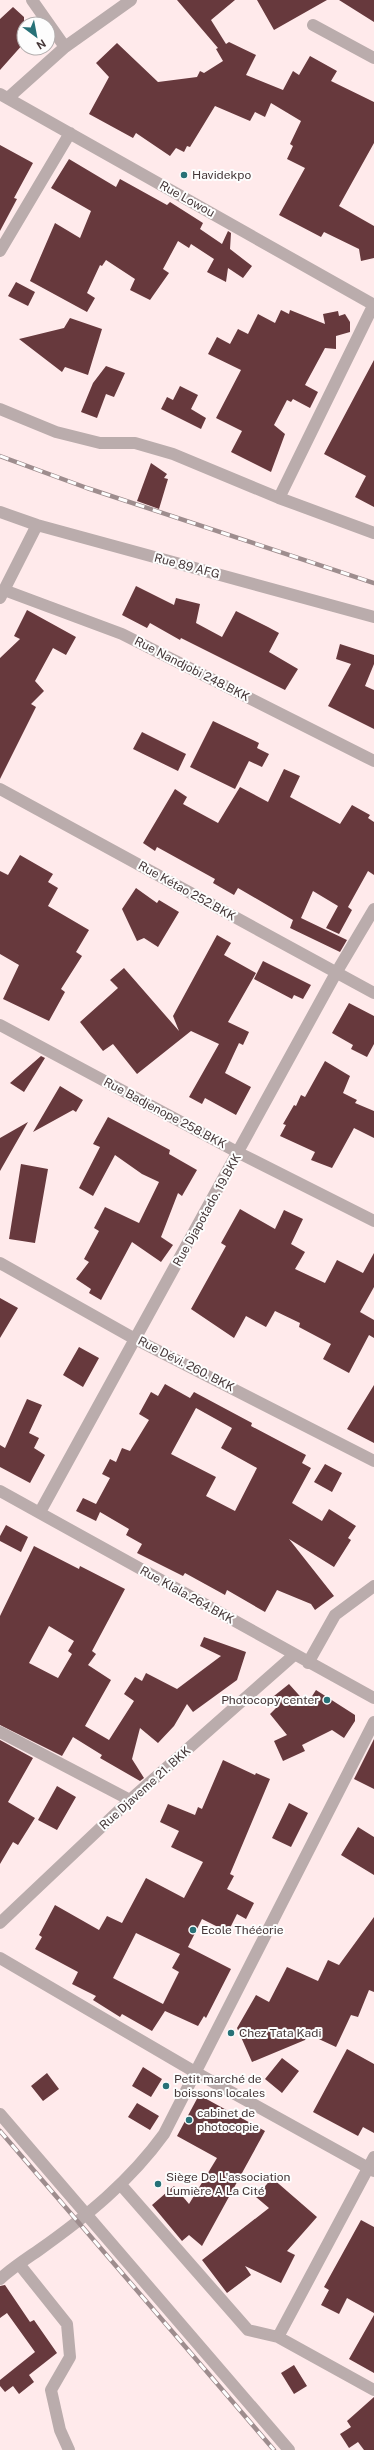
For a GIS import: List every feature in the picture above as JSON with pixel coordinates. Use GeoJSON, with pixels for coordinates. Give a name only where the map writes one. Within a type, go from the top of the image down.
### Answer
{"type":"FeatureCollection","features":[{"type":"Feature","properties":{"kind":"street"},"geometry":{"type":"LineString","coordinates":[[32,0],[65,48]]}},
{"type":"Feature","properties":{"kind":"street"},"geometry":{"type":"LineString","coordinates":[[4,96],[65,48],[131,0]]}},
{"type":"Feature","properties":{"kind":"street"},"geometry":{"type":"LineString","coordinates":[[313,25],[374,58]]}},
{"type":"Feature","properties":{"kind":"street","name":"Rue Lowou"},"geometry":{"type":"LineString","coordinates":[[4,96],[374,304]]}},
{"type":"Feature","properties":{"kind":"street"},"geometry":{"type":"LineString","coordinates":[[0,251],[70,133]]}},
{"type":"Feature","properties":{"kind":"street"},"geometry":{"type":"LineString","coordinates":[[279,498],[374,304]]}},
{"type":"Feature","properties":{"kind":"street"},"geometry":{"type":"LineString","coordinates":[[0,409],[56,432],[100,444],[135,443],[173,454],[279,498],[374,533]]}},
{"type":"Feature","properties":{"kind":"street","name":"Rue 89 AFG"},"geometry":{"type":"LineString","coordinates":[[0,512],[37,525],[374,617]]}},
{"type":"Feature","properties":{"kind":"street"},"geometry":{"type":"LineString","coordinates":[[2,594],[37,525]]}},
{"type":"Feature","properties":{"kind":"street","name":"Rue Nandjobi 248.BKK"},"geometry":{"type":"LineString","coordinates":[[2,594],[122,634],[374,761]]}},
{"type":"Feature","properties":{"kind":"street","name":"Rue Kétao 252.BKK"},"geometry":{"type":"LineString","coordinates":[[0,789],[374,993]]}},
{"type":"Feature","properties":{"kind":"street","name":"Rue Djapotado. 19.BKK"},"geometry":{"type":"LineString","coordinates":[[40,1512],[239,1153],[336,973],[374,909]]}},
{"type":"Feature","properties":{"kind":"street","name":"Rue Badjenope 258.BKK"},"geometry":{"type":"LineString","coordinates":[[0,1025],[239,1153],[374,1221]]}},
{"type":"Feature","properties":{"kind":"street","name":"Rue Dévi. 260. BKK"},"geometry":{"type":"LineString","coordinates":[[0,1263],[135,1339],[374,1461]]}},
{"type":"Feature","properties":{"kind":"street","name":"Rue Klala.264.BKK"},"geometry":{"type":"LineString","coordinates":[[0,1491],[308,1663],[374,1698]]}},
{"type":"Feature","properties":{"kind":"street"},"geometry":{"type":"LineString","coordinates":[[308,1663],[335,1615],[374,1586]]}},
{"type":"Feature","properties":{"kind":"street","name":"Rue Djaveme 21. BKK"},"geometry":{"type":"LineString","coordinates":[[0,1924],[130,1800],[294,1655]]}},
{"type":"Feature","properties":{"kind":"street"},"geometry":{"type":"LineString","coordinates":[[0,2279],[87,2214],[121,2185],[144,2161],[164,2134],[374,1722]]}},
{"type":"Feature","properties":{"kind":"street"},"geometry":{"type":"LineString","coordinates":[[0,1732],[130,1800]]}},
{"type":"Feature","properties":{"kind":"street"},"geometry":{"type":"LineString","coordinates":[[0,1958],[195,2072],[371,2170]]}},
{"type":"Feature","properties":{"kind":"street"},"geometry":{"type":"LineString","coordinates":[[0,2114],[290,2450]]}},
{"type":"Feature","properties":{"kind":"street"},"geometry":{"type":"LineString","coordinates":[[278,2337],[371,2170],[374,2157]]}},
{"type":"Feature","properties":{"kind":"street"},"geometry":{"type":"LineString","coordinates":[[121,2185],[248,2330],[278,2337],[374,2390]]}},
{"type":"Feature","properties":{"kind":"street"},"geometry":{"type":"LineString","coordinates":[[19,2264],[66,2324],[70,2356],[51,2390],[60,2430],[69,2450]]}},
{"type":"Feature","properties":{"kind":"building"},"geometry":{"type":"Polygon","coordinates":[[[177,0],[235,0],[211,20],[226,44],[229,42],[256,55],[246,75],[283,90],[293,71],[299,75],[310,56],[337,71],[331,81],[374,102],[374,143],[339,206],[374,226],[374,258],[361,261],[359,249],[324,232],[321,237],[279,215],[305,168],[287,159],[293,146],[290,144],[301,121],[271,103],[265,117],[255,112],[250,121],[215,106],[190,147],[187,146],[184,152],[176,148],[170,156],[136,133],[133,138],[89,114],[109,77],[96,63],[117,43],[158,82],[197,77],[200,71],[204,73],[223,61],[216,49],[218,48],[177,0]]]}},
{"type":"Feature","properties":{"kind":"building"},"geometry":{"type":"Polygon","coordinates":[[[257,0],[327,0],[274,30],[257,0]]]}},
{"type":"Feature","properties":{"kind":"building"},"geometry":{"type":"Polygon","coordinates":[[[339,0],[374,0],[374,22],[339,0]]]}},
{"type":"Feature","properties":{"kind":"building"},"geometry":{"type":"Polygon","coordinates":[[[13,7],[23,16],[16,16],[16,52],[0,70],[0,19],[13,7]]]}},
{"type":"Feature","properties":{"kind":"building"},"geometry":{"type":"Polygon","coordinates":[[[0,145],[33,163],[14,198],[17,199],[0,231],[0,145]]]}},
{"type":"Feature","properties":{"kind":"building"},"geometry":{"type":"Polygon","coordinates":[[[69,159],[116,187],[120,179],[167,205],[170,202],[203,223],[200,229],[222,244],[228,231],[231,233],[230,249],[252,266],[243,278],[228,268],[226,282],[207,272],[214,259],[191,244],[189,248],[178,241],[163,269],[169,273],[150,300],[130,290],[135,279],[106,260],[102,266],[100,265],[87,293],[95,298],[87,312],[30,281],[55,223],[80,238],[91,211],[51,188],[69,159]]]}},
{"type":"Feature","properties":{"kind":"building"},"geometry":{"type":"Polygon","coordinates":[[[16,282],[35,292],[28,306],[8,296],[16,282]]]}},
{"type":"Feature","properties":{"kind":"building"},"geometry":{"type":"Polygon","coordinates":[[[281,310],[289,314],[290,310],[325,324],[323,314],[338,311],[339,316],[345,314],[350,322],[350,332],[336,336],[336,349],[325,348],[305,385],[318,392],[310,408],[293,399],[291,402],[287,400],[274,425],[285,434],[271,472],[231,452],[242,431],[216,418],[241,370],[208,354],[217,337],[230,344],[238,329],[248,334],[258,314],[275,323],[281,310]]]}},
{"type":"Feature","properties":{"kind":"building"},"geometry":{"type":"Polygon","coordinates":[[[70,318],[102,329],[88,375],[65,367],[62,372],[19,339],[64,328],[70,318]]]}},
{"type":"Feature","properties":{"kind":"building"},"geometry":{"type":"Polygon","coordinates":[[[374,360],[374,507],[355,497],[366,476],[324,454],[374,360]]]}},
{"type":"Feature","properties":{"kind":"building"},"geometry":{"type":"Polygon","coordinates":[[[106,366],[125,373],[114,397],[106,394],[97,418],[81,412],[93,383],[106,366]]]}},
{"type":"Feature","properties":{"kind":"building"},"geometry":{"type":"Polygon","coordinates":[[[180,386],[198,395],[191,409],[206,418],[201,429],[161,409],[167,397],[173,400],[180,386]]]}},
{"type":"Feature","properties":{"kind":"building"},"geometry":{"type":"Polygon","coordinates":[[[151,463],[167,474],[164,478],[168,479],[159,509],[137,501],[151,463]]]}},
{"type":"Feature","properties":{"kind":"building"},"geometry":{"type":"Polygon","coordinates":[[[136,586],[174,605],[176,598],[200,604],[196,623],[222,637],[236,611],[268,627],[279,633],[269,652],[298,669],[285,690],[181,638],[180,640],[150,623],[147,628],[122,615],[136,586]]]}},
{"type":"Feature","properties":{"kind":"building"},"geometry":{"type":"Polygon","coordinates":[[[27,610],[76,637],[66,655],[53,648],[35,681],[44,691],[31,704],[36,707],[0,779],[0,658],[20,639],[14,636],[27,610]]]}},
{"type":"Feature","properties":{"kind":"building"},"geometry":{"type":"Polygon","coordinates":[[[340,644],[374,655],[374,664],[365,686],[374,690],[374,729],[328,706],[351,664],[336,659],[340,644]]]}},
{"type":"Feature","properties":{"kind":"building"},"geometry":{"type":"Polygon","coordinates":[[[213,721],[259,743],[257,748],[269,754],[262,767],[249,761],[235,789],[190,767],[213,721]]]}},
{"type":"Feature","properties":{"kind":"building"},"geometry":{"type":"Polygon","coordinates":[[[142,732],[186,754],[178,771],[133,749],[142,732]]]}},
{"type":"Feature","properties":{"kind":"building"},"geometry":{"type":"Polygon","coordinates":[[[284,769],[300,776],[290,797],[340,824],[352,805],[370,815],[368,818],[374,822],[374,875],[368,871],[348,907],[352,910],[339,934],[326,928],[338,906],[313,891],[301,918],[347,940],[340,952],[290,928],[293,920],[238,888],[234,895],[213,883],[215,879],[157,847],[155,851],[143,843],[175,789],[187,797],[183,804],[218,823],[240,787],[268,802],[284,769]]]}},
{"type":"Feature","properties":{"kind":"building"},"geometry":{"type":"Polygon","coordinates":[[[20,855],[53,874],[48,882],[58,888],[48,906],[89,930],[76,952],[82,956],[61,989],[65,992],[49,1021],[3,999],[19,965],[0,954],[0,871],[8,875],[20,855]]]}},
{"type":"Feature","properties":{"kind":"building"},"geometry":{"type":"Polygon","coordinates":[[[136,888],[157,903],[159,900],[179,912],[158,947],[144,938],[137,941],[122,909],[136,888]]]}},
{"type":"Feature","properties":{"kind":"building"},"geometry":{"type":"Polygon","coordinates":[[[217,935],[231,943],[224,955],[256,973],[228,1022],[249,1032],[243,1045],[239,1043],[225,1073],[251,1087],[236,1115],[205,1098],[202,1104],[189,1097],[219,1044],[191,1031],[137,1074],[113,1044],[103,1051],[80,1022],[118,988],[110,980],[124,968],[179,1031],[173,1016],[217,935]]]}},
{"type":"Feature","properties":{"kind":"building"},"geometry":{"type":"Polygon","coordinates":[[[263,961],[311,985],[303,999],[294,995],[292,999],[254,979],[263,961]]]}},
{"type":"Feature","properties":{"kind":"building"},"geometry":{"type":"Polygon","coordinates":[[[349,1003],[374,1016],[374,1044],[367,1057],[351,1049],[353,1045],[332,1033],[349,1003]]]}},
{"type":"Feature","properties":{"kind":"building"},"geometry":{"type":"Polygon","coordinates":[[[41,1056],[45,1058],[24,1092],[10,1083],[41,1056]]]}},
{"type":"Feature","properties":{"kind":"building"},"geometry":{"type":"Polygon","coordinates":[[[325,1061],[350,1076],[343,1093],[357,1100],[355,1103],[374,1111],[374,1138],[354,1128],[332,1168],[311,1160],[315,1152],[280,1136],[286,1125],[283,1124],[294,1105],[296,1106],[301,1095],[305,1097],[325,1061]]]}},
{"type":"Feature","properties":{"kind":"building"},"geometry":{"type":"Polygon","coordinates":[[[60,1086],[83,1100],[76,1112],[73,1110],[33,1132],[60,1086]]]}},
{"type":"Feature","properties":{"kind":"building"},"geometry":{"type":"Polygon","coordinates":[[[108,1117],[170,1150],[169,1154],[197,1170],[182,1196],[178,1193],[161,1237],[173,1245],[161,1262],[132,1242],[101,1300],[89,1293],[91,1289],[76,1279],[89,1262],[84,1259],[99,1231],[94,1228],[105,1207],[139,1223],[159,1182],[142,1174],[115,1155],[93,1196],[79,1188],[100,1147],[93,1144],[108,1117]]]}},
{"type":"Feature","properties":{"kind":"building"},"geometry":{"type":"Polygon","coordinates":[[[28,1122],[0,1171],[0,1138],[28,1122]]]}},
{"type":"Feature","properties":{"kind":"building"},"geometry":{"type":"Polygon","coordinates":[[[21,1164],[48,1169],[35,1243],[9,1239],[21,1164]]]}},
{"type":"Feature","properties":{"kind":"building"},"geometry":{"type":"Polygon","coordinates":[[[240,1209],[275,1229],[284,1210],[303,1219],[291,1244],[305,1252],[295,1269],[325,1283],[337,1260],[363,1273],[374,1253],[374,1287],[360,1312],[374,1320],[374,1338],[369,1335],[349,1373],[323,1359],[331,1344],[299,1327],[300,1323],[275,1311],[266,1327],[246,1316],[234,1338],[191,1309],[226,1246],[221,1243],[240,1209]]]}},
{"type":"Feature","properties":{"kind":"building"},"geometry":{"type":"Polygon","coordinates":[[[0,1298],[18,1308],[0,1338],[0,1298]]]}},
{"type":"Feature","properties":{"kind":"building"},"geometry":{"type":"Polygon","coordinates":[[[79,1347],[99,1358],[83,1387],[63,1375],[79,1347]]]}},
{"type":"Feature","properties":{"kind":"building"},"geometry":{"type":"Polygon","coordinates":[[[165,1384],[190,1398],[194,1392],[252,1423],[251,1426],[306,1455],[302,1463],[311,1468],[292,1503],[322,1521],[329,1509],[356,1526],[348,1538],[351,1540],[334,1567],[289,1539],[334,1596],[315,1610],[311,1604],[277,1590],[265,1612],[227,1590],[225,1595],[185,1573],[183,1576],[137,1553],[142,1544],[126,1535],[129,1529],[100,1512],[96,1521],[76,1511],[83,1498],[96,1504],[110,1478],[102,1474],[110,1459],[116,1462],[122,1448],[130,1451],[149,1420],[139,1414],[151,1392],[158,1396],[165,1384]],[[196,1408],[171,1454],[216,1477],[206,1496],[235,1511],[257,1468],[221,1448],[232,1428],[196,1408]]]}},
{"type":"Feature","properties":{"kind":"building"},"geometry":{"type":"Polygon","coordinates":[[[374,1385],[374,1443],[347,1429],[374,1385]]]}},
{"type":"Feature","properties":{"kind":"building"},"geometry":{"type":"Polygon","coordinates":[[[27,1399],[42,1405],[29,1433],[39,1438],[34,1448],[45,1455],[30,1483],[0,1467],[0,1445],[5,1448],[27,1399]]]}},
{"type":"Feature","properties":{"kind":"building"},"geometry":{"type":"Polygon","coordinates":[[[325,1464],[342,1473],[332,1492],[314,1482],[325,1464]]]}},
{"type":"Feature","properties":{"kind":"building"},"geometry":{"type":"Polygon","coordinates":[[[6,1525],[28,1537],[21,1552],[0,1541],[0,1536],[6,1525]]]}},
{"type":"Feature","properties":{"kind":"building"},"geometry":{"type":"Polygon","coordinates":[[[34,1546],[79,1569],[80,1566],[125,1589],[92,1651],[96,1654],[88,1665],[111,1680],[85,1726],[109,1740],[134,1701],[124,1694],[135,1677],[142,1681],[146,1673],[177,1689],[221,1656],[200,1646],[204,1637],[246,1652],[237,1680],[193,1712],[187,1704],[174,1726],[158,1743],[140,1728],[132,1759],[144,1778],[140,1781],[100,1758],[102,1755],[73,1737],[62,1756],[0,1725],[0,1616],[34,1546]],[[49,1626],[29,1663],[58,1678],[72,1654],[68,1651],[74,1641],[49,1626]]]}},
{"type":"Feature","properties":{"kind":"building"},"geometry":{"type":"Polygon","coordinates":[[[289,1684],[307,1704],[316,1690],[355,1715],[355,1721],[344,1738],[332,1730],[302,1745],[305,1751],[283,1761],[274,1741],[287,1735],[270,1714],[276,1708],[269,1700],[289,1684]]]}},
{"type":"Feature","properties":{"kind":"building"},"geometry":{"type":"Polygon","coordinates":[[[374,1739],[374,1789],[354,1779],[374,1739]]]}},
{"type":"Feature","properties":{"kind":"building"},"geometry":{"type":"Polygon","coordinates":[[[0,1740],[33,1758],[8,1802],[35,1818],[18,1845],[13,1842],[0,1864],[0,1740]]]}},
{"type":"Feature","properties":{"kind":"building"},"geometry":{"type":"Polygon","coordinates":[[[223,1760],[255,1775],[256,1773],[270,1779],[230,1874],[234,1876],[227,1889],[254,1903],[246,1919],[237,1914],[228,1932],[202,1919],[188,1947],[231,1969],[206,2018],[204,2016],[198,2026],[165,2011],[152,2031],[122,2014],[120,2017],[93,2000],[96,1996],[72,1984],[78,1972],[35,1949],[42,1937],[39,1935],[55,1905],[99,1930],[107,1916],[122,1923],[146,1878],[184,1898],[203,1862],[171,1847],[179,1831],[160,1822],[168,1804],[195,1815],[198,1807],[202,1809],[223,1760]],[[136,1933],[113,1978],[163,2004],[179,1972],[172,1968],[180,1954],[136,1933]]]}},
{"type":"Feature","properties":{"kind":"building"},"geometry":{"type":"Polygon","coordinates":[[[57,1786],[76,1797],[57,1830],[38,1820],[57,1786]]]}},
{"type":"Feature","properties":{"kind":"building"},"geometry":{"type":"Polygon","coordinates":[[[289,1803],[308,1813],[291,1847],[272,1838],[289,1803]]]}},
{"type":"Feature","properties":{"kind":"building"},"geometry":{"type":"Polygon","coordinates":[[[358,1827],[374,1837],[374,1875],[341,1855],[358,1827]]]}},
{"type":"Feature","properties":{"kind":"building"},"geometry":{"type":"Polygon","coordinates":[[[374,1917],[374,1992],[369,1990],[358,2017],[351,2015],[336,2047],[308,2034],[305,2040],[252,2062],[237,2028],[256,1995],[269,2002],[287,1967],[318,1981],[328,1960],[339,1965],[374,1917]]]}},
{"type":"Feature","properties":{"kind":"building"},"geometry":{"type":"Polygon","coordinates":[[[347,2049],[374,2064],[374,2133],[363,2127],[358,2136],[313,2112],[347,2049]]]}},
{"type":"Feature","properties":{"kind":"building"},"geometry":{"type":"Polygon","coordinates":[[[282,2058],[299,2071],[282,2093],[265,2079],[282,2058]]]}},
{"type":"Feature","properties":{"kind":"building"},"geometry":{"type":"Polygon","coordinates":[[[143,2067],[162,2079],[151,2097],[132,2086],[143,2067]]]}},
{"type":"Feature","properties":{"kind":"building"},"geometry":{"type":"Polygon","coordinates":[[[47,2073],[59,2089],[43,2101],[31,2086],[47,2073]]]}},
{"type":"Feature","properties":{"kind":"building"},"geometry":{"type":"Polygon","coordinates":[[[199,2095],[265,2131],[202,2246],[189,2235],[182,2241],[152,2205],[174,2186],[189,2204],[217,2158],[177,2136],[199,2095]]]}},
{"type":"Feature","properties":{"kind":"building"},"geometry":{"type":"Polygon","coordinates":[[[137,2103],[159,2116],[150,2130],[128,2117],[137,2103]]]}},
{"type":"Feature","properties":{"kind":"building"},"geometry":{"type":"Polygon","coordinates":[[[272,2178],[317,2217],[287,2251],[295,2255],[281,2283],[245,2266],[251,2275],[227,2293],[202,2260],[269,2208],[256,2197],[272,2178]]]}},
{"type":"Feature","properties":{"kind":"building"},"geometry":{"type":"Polygon","coordinates":[[[361,2220],[374,2227],[374,2313],[347,2298],[339,2314],[321,2305],[329,2290],[324,2287],[361,2220]]]}},
{"type":"Feature","properties":{"kind":"building"},"geometry":{"type":"Polygon","coordinates":[[[5,2285],[30,2322],[34,2320],[57,2353],[29,2375],[34,2382],[19,2394],[13,2386],[5,2392],[0,2386],[0,2380],[35,2352],[7,2313],[0,2318],[0,2286],[5,2285]]]}},
{"type":"Feature","properties":{"kind":"building"},"geometry":{"type":"Polygon","coordinates":[[[374,2315],[374,2373],[349,2359],[374,2315]]]}},
{"type":"Feature","properties":{"kind":"building"},"geometry":{"type":"Polygon","coordinates":[[[294,2365],[307,2386],[294,2394],[281,2373],[294,2365]]]}},
{"type":"Feature","properties":{"kind":"building"},"geometry":{"type":"Polygon","coordinates":[[[374,2397],[374,2450],[364,2450],[358,2442],[349,2448],[340,2434],[351,2427],[347,2421],[374,2397]]]}},
{"type":"Feature","properties":{"kind":"railway"},"geometry":{"type":"LineString","coordinates":[[0,456],[87,488],[374,583]]}},
{"type":"Feature","properties":{"kind":"railway"},"geometry":{"type":"LineString","coordinates":[[0,2131],[274,2450]]}},
{"type":"Feature","properties":{"kind":"place","name":"Havidekpo"},"geometry":{"type":"Point","coordinates":[184,175]}},
{"type":"Feature","properties":{"kind":"place","name":"Photocopy center"},"geometry":{"type":"Point","coordinates":[327,1700]}},
{"type":"Feature","properties":{"kind":"place","name":"Ecole Thééorie"},"geometry":{"type":"Point","coordinates":[193,1930]}},
{"type":"Feature","properties":{"kind":"place","name":"Chez Tata Kadi"},"geometry":{"type":"Point","coordinates":[231,2033]}},
{"type":"Feature","properties":{"kind":"place","name":"Petit marché de boissons locales"},"geometry":{"type":"Point","coordinates":[166,2086]}},
{"type":"Feature","properties":{"kind":"place","name":"cabinet de photocopie"},"geometry":{"type":"Point","coordinates":[189,2120]}},
{"type":"Feature","properties":{"kind":"place","name":"Siège De L'association Lumière A La Cité"},"geometry":{"type":"Point","coordinates":[158,2184]}}]}
